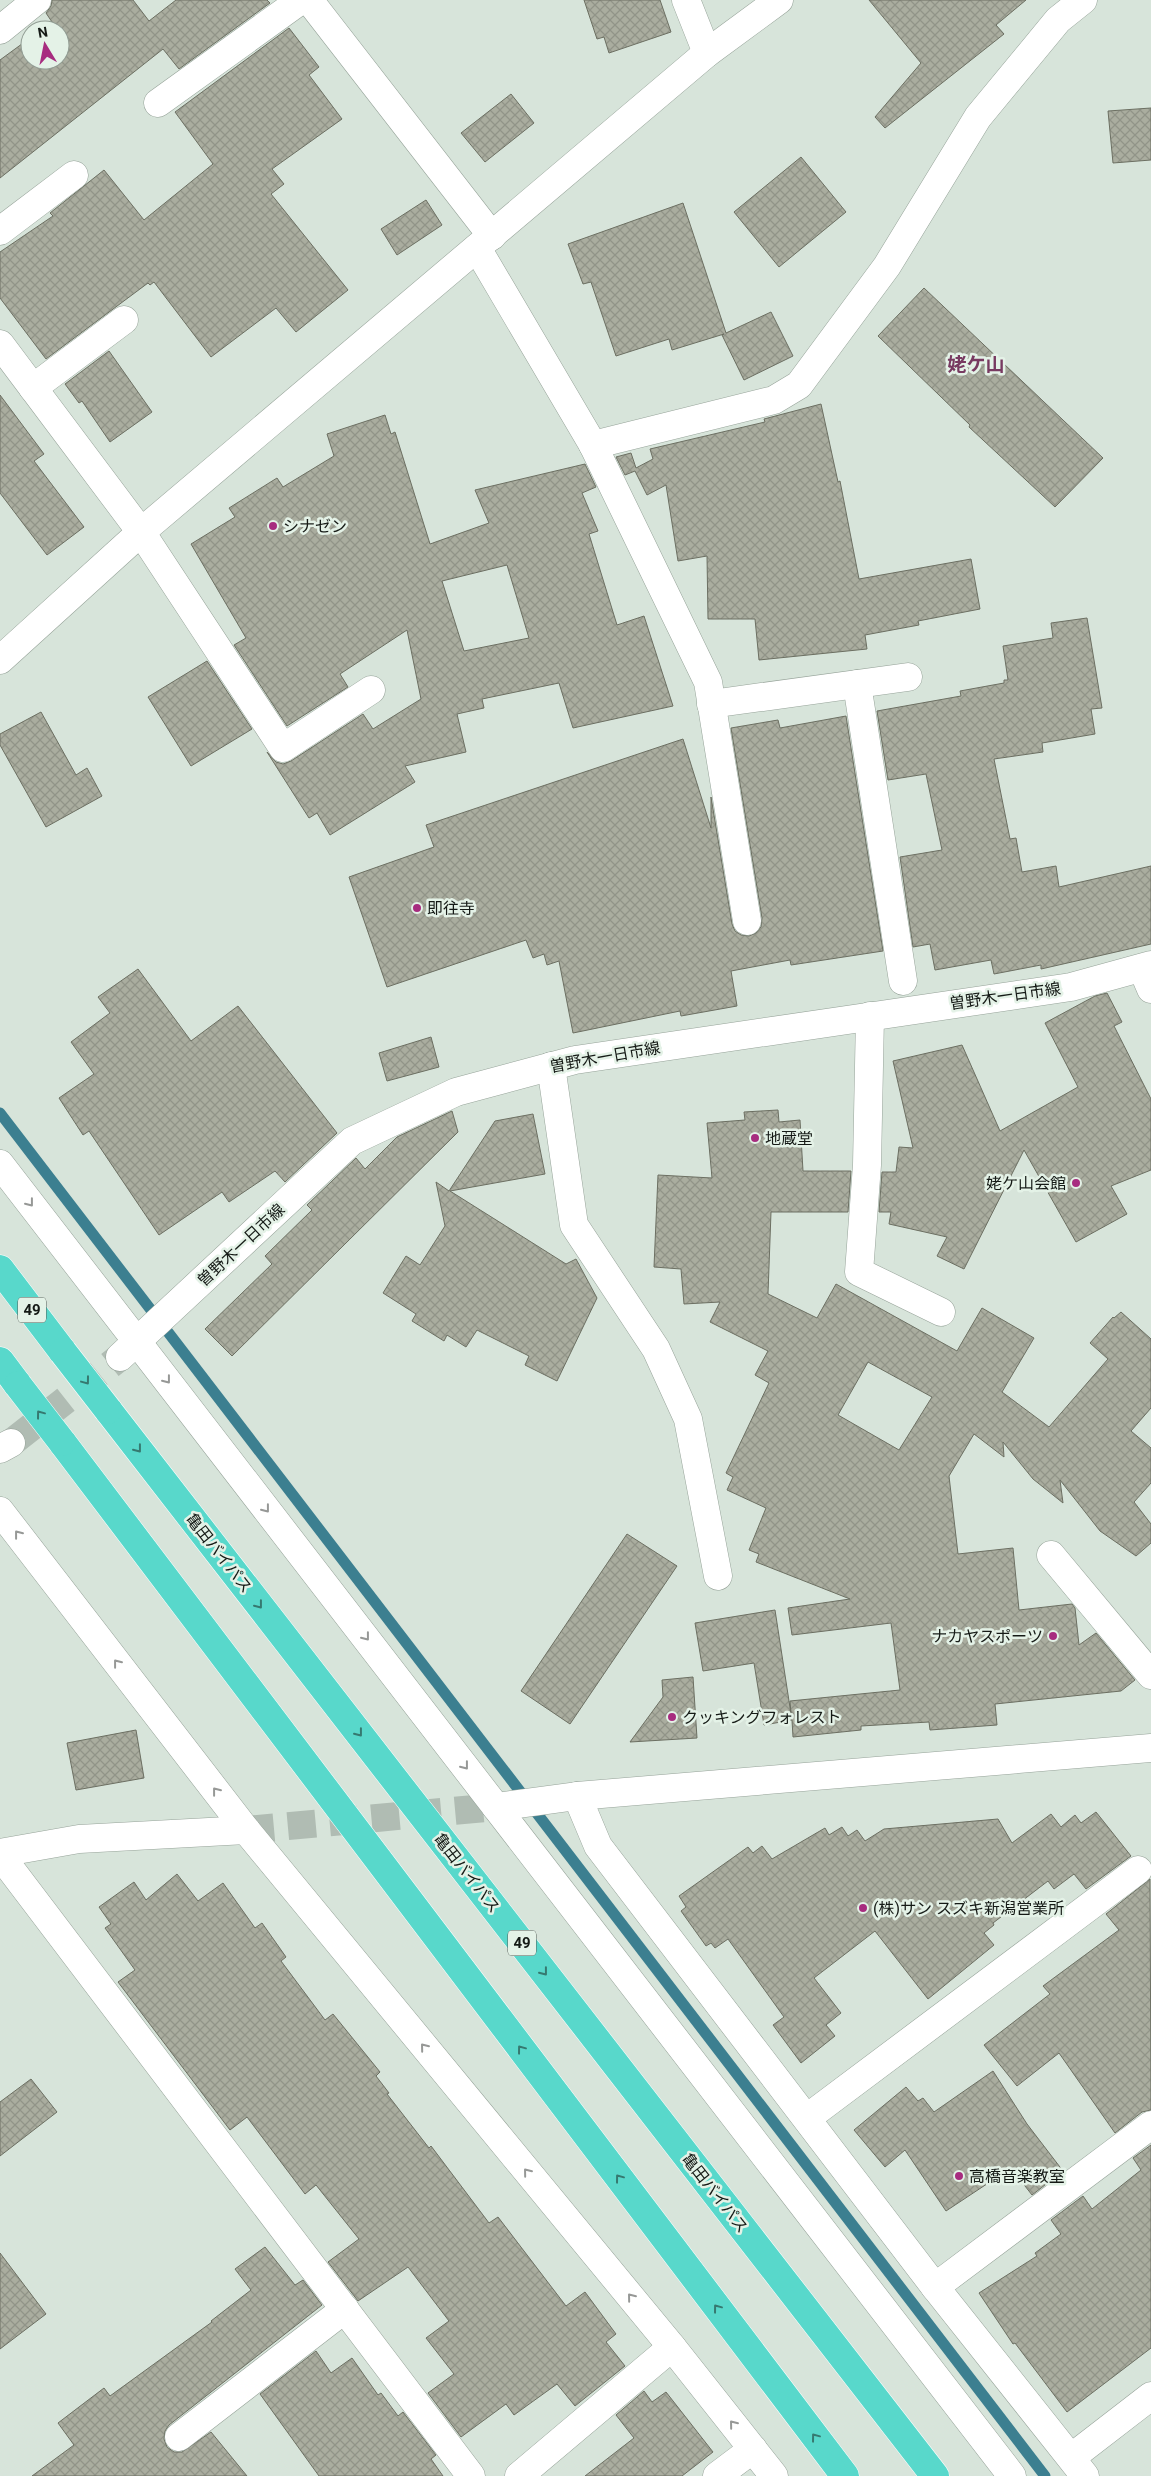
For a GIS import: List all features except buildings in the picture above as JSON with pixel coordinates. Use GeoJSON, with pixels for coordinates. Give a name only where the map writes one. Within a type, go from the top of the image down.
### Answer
{"type":"FeatureCollection","features":[{"type":"Feature","properties":{"kind":"highway","name":"亀田バイパス"},"geometry":{"type":"LineString","coordinates":[[0,1269],[935,2476]]}},
{"type":"Feature","properties":{"kind":"highway"},"geometry":{"type":"LineString","coordinates":[[0,1361],[845,2476]]}},
{"type":"Feature","properties":{"kind":"street"},"geometry":{"type":"LineString","coordinates":[[0,30],[37,0]]}},
{"type":"Feature","properties":{"kind":"street"},"geometry":{"type":"LineString","coordinates":[[158,103],[301,0]]}},
{"type":"Feature","properties":{"kind":"street"},"geometry":{"type":"LineString","coordinates":[[309,0],[484,242],[592,445],[708,682],[748,921]]}},
{"type":"Feature","properties":{"kind":"street"},"geometry":{"type":"LineString","coordinates":[[686,0],[707,53]]}},
{"type":"Feature","properties":{"kind":"street"},"geometry":{"type":"LineString","coordinates":[[0,660],[141,532],[707,53],[779,0]]}},
{"type":"Feature","properties":{"kind":"street"},"geometry":{"type":"LineString","coordinates":[[592,445],[774,400],[799,385],[887,266],[978,117],[1058,20],[1082,0]]}},
{"type":"Feature","properties":{"kind":"street"},"geometry":{"type":"LineString","coordinates":[[0,231],[74,175]]}},
{"type":"Feature","properties":{"kind":"street"},"geometry":{"type":"LineString","coordinates":[[32,388],[124,320]]}},
{"type":"Feature","properties":{"kind":"street"},"geometry":{"type":"LineString","coordinates":[[0,344],[141,532],[283,748],[371,690]]}},
{"type":"Feature","properties":{"kind":"street"},"geometry":{"type":"LineString","coordinates":[[711,704],[908,678]]}},
{"type":"Feature","properties":{"kind":"street"},"geometry":{"type":"LineString","coordinates":[[857,684],[902,981]]}},
{"type":"Feature","properties":{"kind":"street","name":"曽野木一日市線"},"geometry":{"type":"LineString","coordinates":[[134,1345],[352,1141],[456,1092],[575,1060],[1148,974]]}},
{"type":"Feature","properties":{"kind":"street"},"geometry":{"type":"LineString","coordinates":[[870,1016],[867,1165],[859,1272],[941,1312]]}},
{"type":"Feature","properties":{"kind":"street"},"geometry":{"type":"LineString","coordinates":[[551,1066],[574,1225],[656,1349],[688,1419],[718,1576]]}},
{"type":"Feature","properties":{"kind":"street"},"geometry":{"type":"LineString","coordinates":[[0,1164],[134,1345],[501,1806],[1012,2476]]}},
{"type":"Feature","properties":{"kind":"street"},"geometry":{"type":"LineString","coordinates":[[0,1511],[246,1830],[672,2348],[774,2476]]}},
{"type":"Feature","properties":{"kind":"street"},"geometry":{"type":"LineString","coordinates":[[1051,1555],[1151,1675]]}},
{"type":"Feature","properties":{"kind":"street"},"geometry":{"type":"LineString","coordinates":[[501,1806],[577,1796],[1151,1748]]}},
{"type":"Feature","properties":{"kind":"street"},"geometry":{"type":"LineString","coordinates":[[577,1796],[598,1846],[935,2286],[1079,2467],[1151,2396]]}},
{"type":"Feature","properties":{"kind":"street"},"geometry":{"type":"LineString","coordinates":[[246,1830],[79,1839],[0,1854],[472,2476]]}},
{"type":"Feature","properties":{"kind":"street"},"geometry":{"type":"LineString","coordinates":[[807,2118],[1138,1870]]}},
{"type":"Feature","properties":{"kind":"street"},"geometry":{"type":"LineString","coordinates":[[935,2286],[1151,2125]]}},
{"type":"Feature","properties":{"kind":"street"},"geometry":{"type":"LineString","coordinates":[[179,2437],[345,2309]]}},
{"type":"Feature","properties":{"kind":"street"},"geometry":{"type":"LineString","coordinates":[[519,2476],[672,2348]]}},
{"type":"Feature","properties":{"kind":"street"},"geometry":{"type":"LineString","coordinates":[[717,2476],[753,2449]]}},
{"type":"Feature","properties":{"kind":"waterway"},"geometry":{"type":"LineString","coordinates":[[0,1113],[1045,2476]]}},
{"type":"Feature","properties":{"kind":"tunnel"},"geometry":{"type":"LineString","coordinates":[[11,1443],[120,1357]]}},
{"type":"Feature","properties":{"kind":"tunnel"},"geometry":{"type":"LineString","coordinates":[[246,1830],[496,1807]]}},
{"type":"Feature","properties":{"kind":"place","name":"シナゼン"},"geometry":{"type":"Point","coordinates":[273,526]}},
{"type":"Feature","properties":{"kind":"place","name":"即往寺"},"geometry":{"type":"Point","coordinates":[417,908]}},
{"type":"Feature","properties":{"kind":"place","name":"地蔵堂"},"geometry":{"type":"Point","coordinates":[755,1138]}},
{"type":"Feature","properties":{"kind":"place","name":"姥ケ山会館"},"geometry":{"type":"Point","coordinates":[1076,1183]}},
{"type":"Feature","properties":{"kind":"place","name":"ナカヤスポーツ"},"geometry":{"type":"Point","coordinates":[1053,1636]}},
{"type":"Feature","properties":{"kind":"place","name":"クッキングフォレスト"},"geometry":{"type":"Point","coordinates":[672,1717]}},
{"type":"Feature","properties":{"kind":"place","name":"(株)サン スズキ新潟営業所"},"geometry":{"type":"Point","coordinates":[863,1908]}},
{"type":"Feature","properties":{"kind":"place","name":"高橋音楽教室"},"geometry":{"type":"Point","coordinates":[959,2176]}},
{"type":"Feature","properties":{"kind":"district","name":"姥ケ山"},"geometry":{"type":"Point","coordinates":[976,364]}}]}
